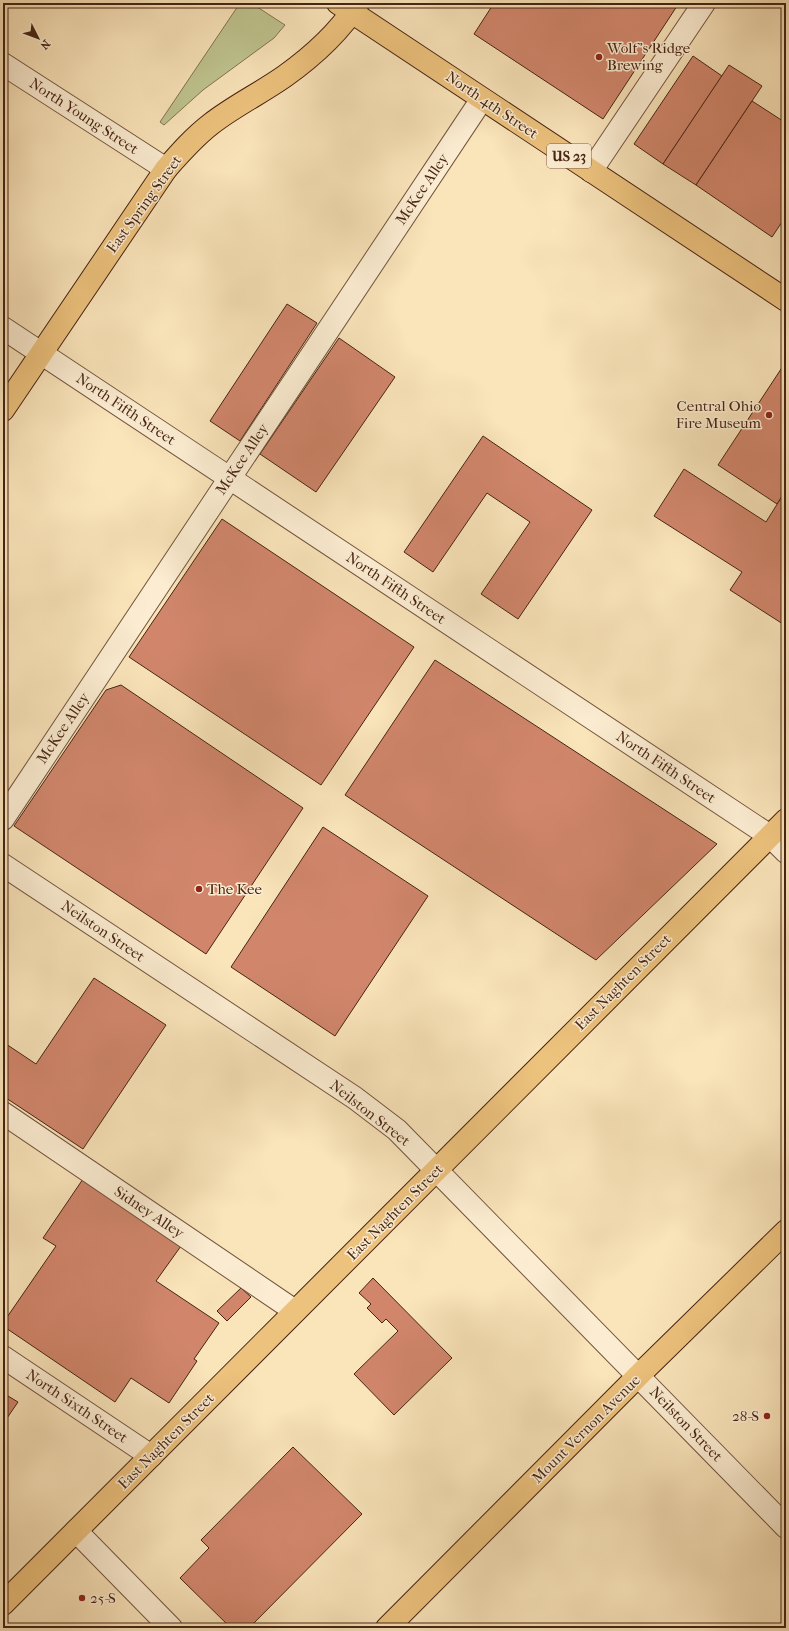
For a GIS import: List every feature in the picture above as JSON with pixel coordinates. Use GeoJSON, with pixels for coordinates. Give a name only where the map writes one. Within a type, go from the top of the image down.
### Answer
{"type":"FeatureCollection","features":[{"type":"Feature","properties":{"kind":"main road","name":"North 4th Street"},"geometry":{"type":"LineString","coordinates":[[349,6],[482,99],[786,300]]}},
{"type":"Feature","properties":{"kind":"main road","name":"East Spring Street"},"geometry":{"type":"LineString","coordinates":[[3,410],[166,169],[188,144],[210,124],[242,102],[285,76],[327,40],[349,6]]}},
{"type":"Feature","properties":{"kind":"main road","name":"East Naghten Street"},"geometry":{"type":"LineString","coordinates":[[3,1604],[786,820]]}},
{"type":"Feature","properties":{"kind":"main road","name":"Mount Vernon Avenue"},"geometry":{"type":"LineString","coordinates":[[387,1628],[638,1376],[786,1231]]}},
{"type":"Feature","properties":{"kind":"street"},"geometry":{"type":"LineString","coordinates":[[592,171],[704,3]]}},
{"type":"Feature","properties":{"kind":"street","name":"North Young Street"},"geometry":{"type":"LineString","coordinates":[[3,64],[166,169]]}},
{"type":"Feature","properties":{"kind":"street","name":"McKee Alley"},"geometry":{"type":"LineString","coordinates":[[3,819],[482,99]]}},
{"type":"Feature","properties":{"kind":"street","name":"North Fifth Street"},"geometry":{"type":"LineString","coordinates":[[3,328],[770,836],[786,852]]}},
{"type":"Feature","properties":{"kind":"street","name":"Neilston Street"},"geometry":{"type":"LineString","coordinates":[[3,865],[355,1098],[397,1130],[786,1527]]}},
{"type":"Feature","properties":{"kind":"street","name":"Sidney Alley"},"geometry":{"type":"LineString","coordinates":[[3,1113],[295,1311]]}},
{"type":"Feature","properties":{"kind":"street","name":"North Sixth Street"},"geometry":{"type":"LineString","coordinates":[[3,1357],[151,1456]]}},
{"type":"Feature","properties":{"kind":"street"},"geometry":{"type":"LineString","coordinates":[[76,1531],[171,1628]]}},
{"type":"Feature","properties":{"kind":"green space"},"geometry":{"type":"Polygon","coordinates":[[[240,3],[251,3],[285,25],[274,38],[203,90],[164,125],[160,122],[240,3]]]}},
{"type":"Feature","properties":{"kind":"building"},"geometry":{"type":"Polygon","coordinates":[[[494,3],[679,3],[603,119],[474,34],[494,3]]]}},
{"type":"Feature","properties":{"kind":"building"},"geometry":{"type":"Polygon","coordinates":[[[693,56],[722,76],[663,164],[634,144],[693,56]]]}},
{"type":"Feature","properties":{"kind":"building"},"geometry":{"type":"Polygon","coordinates":[[[729,65],[762,86],[696,185],[663,164],[729,65]]]}},
{"type":"Feature","properties":{"kind":"building"},"geometry":{"type":"Polygon","coordinates":[[[752,101],[786,123],[786,216],[772,237],[696,185],[752,101]]]}},
{"type":"Feature","properties":{"kind":"building"},"geometry":{"type":"Polygon","coordinates":[[[287,304],[317,323],[240,441],[210,421],[287,304]]]}},
{"type":"Feature","properties":{"kind":"building"},"geometry":{"type":"Polygon","coordinates":[[[339,338],[395,377],[316,492],[260,454],[339,338]]]}},
{"type":"Feature","properties":{"kind":"building","name":"Central Ohio Fire Museum"},"geometry":{"type":"Polygon","coordinates":[[[785,363],[786,490],[777,504],[718,465],[785,363]]]}},
{"type":"Feature","properties":{"kind":"building"},"geometry":{"type":"Polygon","coordinates":[[[483,436],[592,510],[518,619],[481,594],[530,522],[487,493],[433,572],[404,552],[483,436]]]}},
{"type":"Feature","properties":{"kind":"building"},"geometry":{"type":"Polygon","coordinates":[[[684,469],[766,522],[786,490],[786,626],[730,590],[742,572],[654,516],[684,469]]]}},
{"type":"Feature","properties":{"kind":"building"},"geometry":{"type":"Polygon","coordinates":[[[222,519],[414,647],[321,785],[129,657],[222,519]]]}},
{"type":"Feature","properties":{"kind":"building"},"geometry":{"type":"Polygon","coordinates":[[[435,660],[717,844],[596,960],[345,795],[435,660]]]}},
{"type":"Feature","properties":{"kind":"building"},"geometry":{"type":"Polygon","coordinates":[[[121,685],[303,808],[206,954],[14,826],[106,690],[121,685]]]}},
{"type":"Feature","properties":{"kind":"building"},"geometry":{"type":"Polygon","coordinates":[[[323,827],[428,896],[335,1036],[231,967],[323,827]]]}},
{"type":"Feature","properties":{"kind":"building"},"geometry":{"type":"Polygon","coordinates":[[[94,978],[166,1025],[83,1149],[3,1096],[3,1042],[36,1064],[94,978]]]}},
{"type":"Feature","properties":{"kind":"building"},"geometry":{"type":"Polygon","coordinates":[[[83,1179],[181,1246],[156,1281],[219,1323],[194,1359],[197,1361],[169,1403],[131,1378],[115,1402],[3,1326],[3,1323],[56,1246],[43,1238],[83,1179]]]}},
{"type":"Feature","properties":{"kind":"building"},"geometry":{"type":"Polygon","coordinates":[[[373,1278],[452,1358],[394,1415],[354,1374],[398,1331],[386,1319],[382,1323],[367,1308],[371,1304],[359,1293],[373,1278]]]}},
{"type":"Feature","properties":{"kind":"building"},"geometry":{"type":"Polygon","coordinates":[[[241,1288],[251,1297],[227,1321],[217,1311],[241,1288]]]}},
{"type":"Feature","properties":{"kind":"building"},"geometry":{"type":"Polygon","coordinates":[[[3,1393],[18,1402],[3,1424],[3,1393]]]}},
{"type":"Feature","properties":{"kind":"building"},"geometry":{"type":"Polygon","coordinates":[[[293,1447],[362,1514],[249,1628],[231,1628],[180,1578],[209,1548],[201,1540],[293,1447]]]}},
{"type":"Feature","properties":{"kind":"place","name":"Wolf's Ridge Brewing"},"geometry":{"type":"Point","coordinates":[599,57]}},
{"type":"Feature","properties":{"kind":"place","name":"Central Ohio Fire Museum"},"geometry":{"type":"Point","coordinates":[769,415]}},
{"type":"Feature","properties":{"kind":"place","name":"The Kee"},"geometry":{"type":"Point","coordinates":[199,889]}},
{"type":"Feature","properties":{"kind":"place","name":"28-S"},"geometry":{"type":"Point","coordinates":[767,1416]}},
{"type":"Feature","properties":{"kind":"place","name":"25-S"},"geometry":{"type":"Point","coordinates":[82,1598]}}]}
